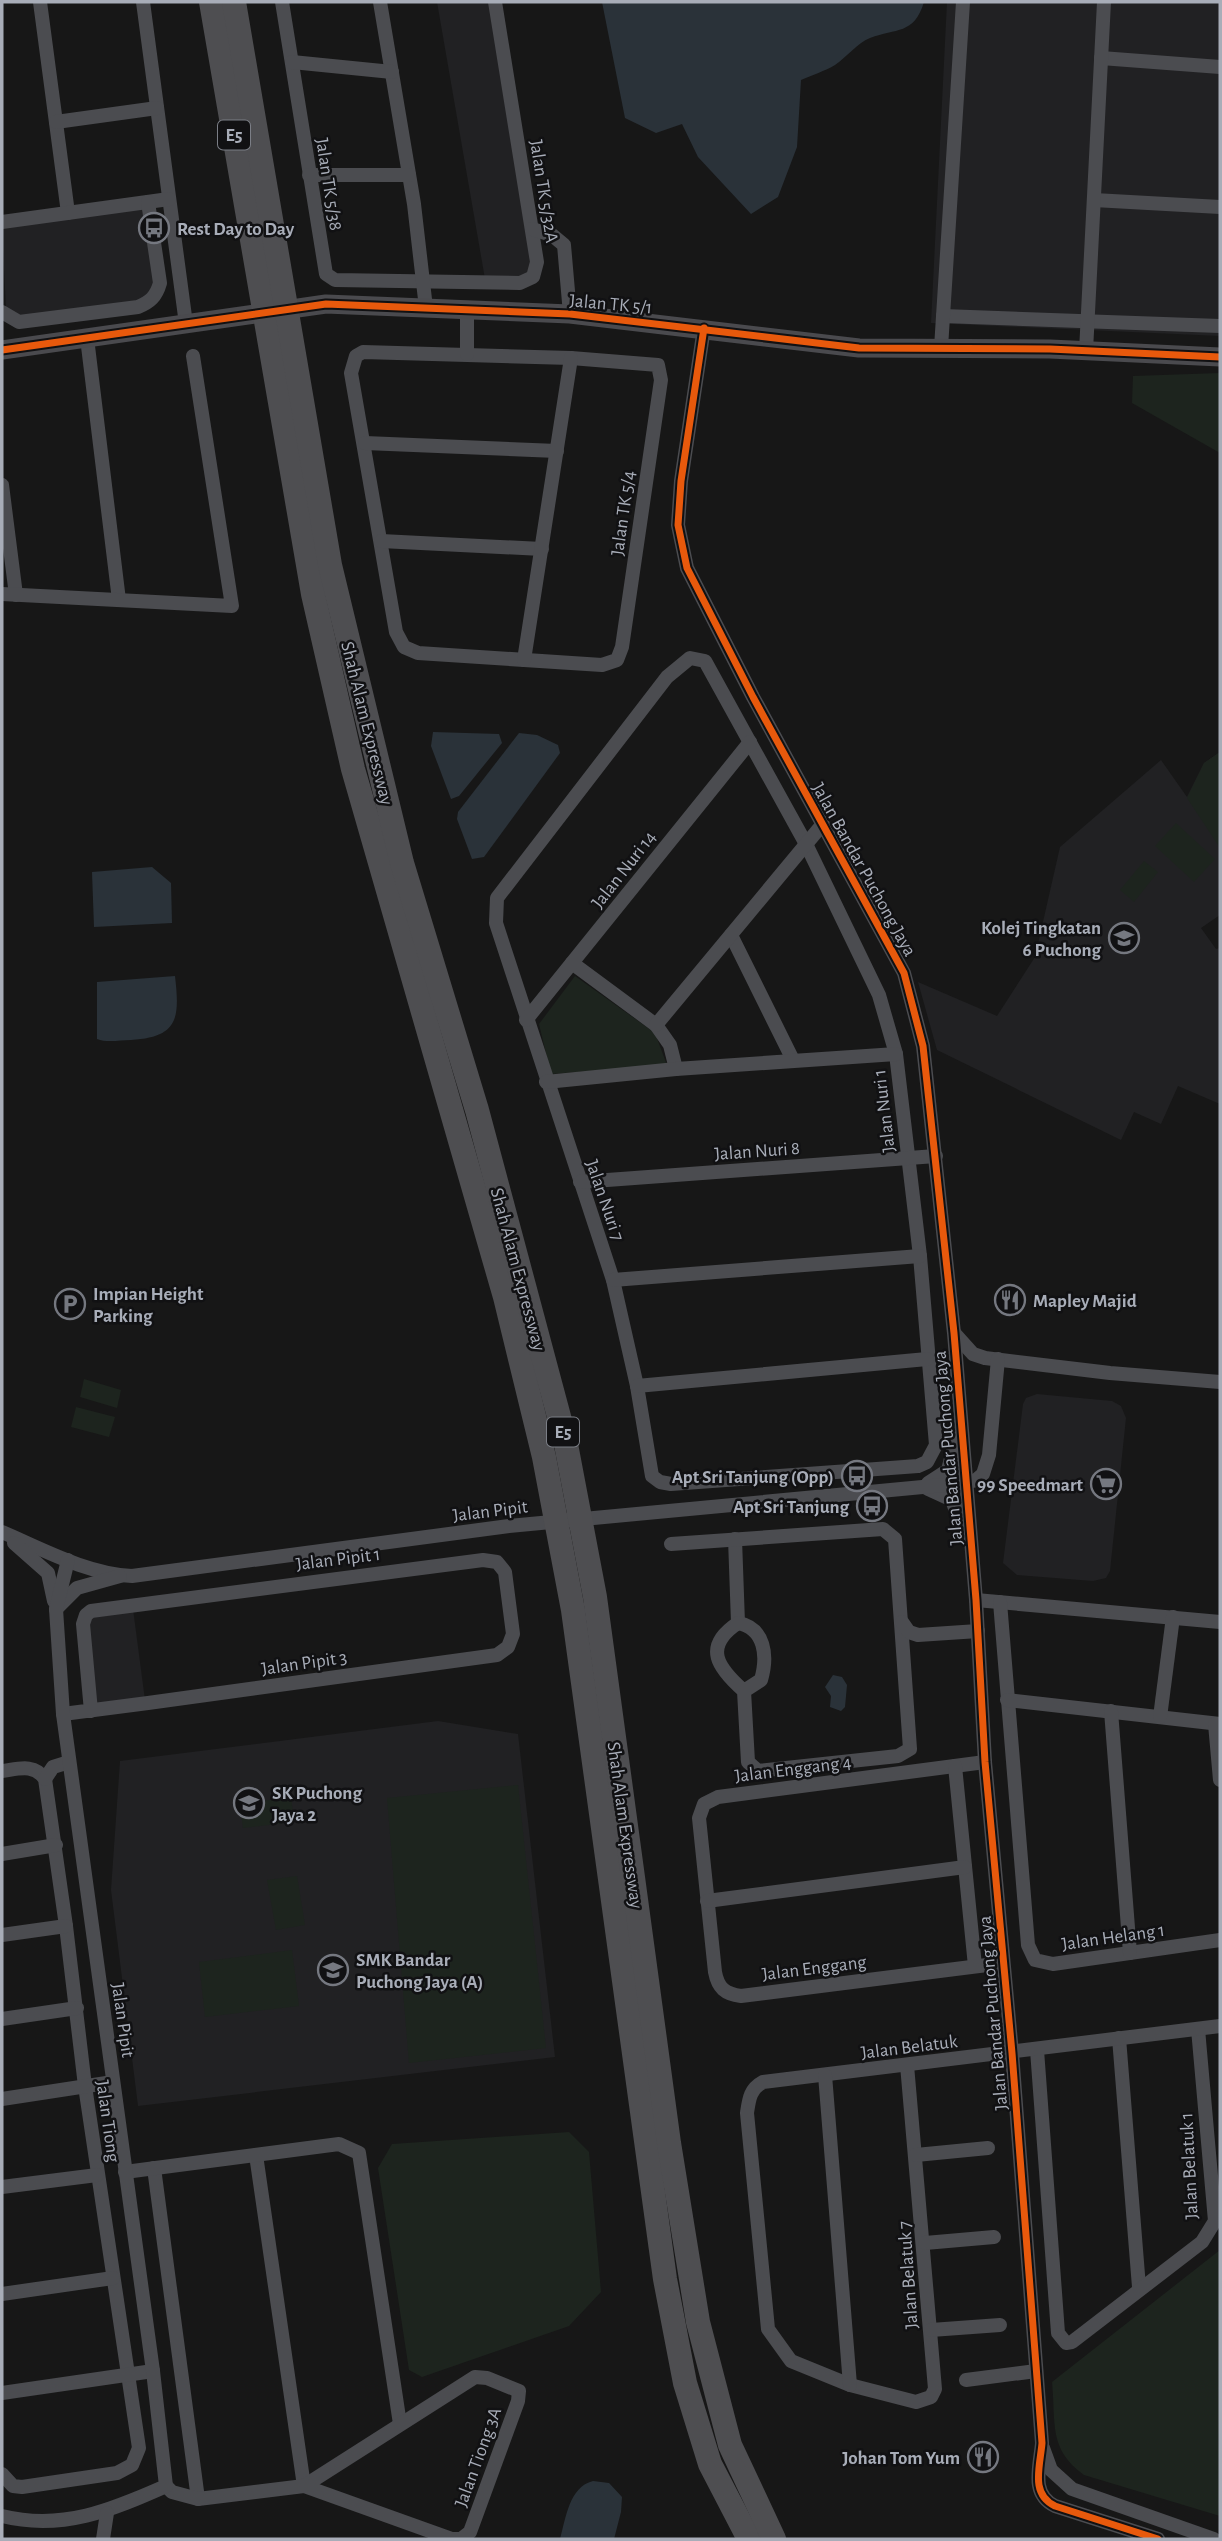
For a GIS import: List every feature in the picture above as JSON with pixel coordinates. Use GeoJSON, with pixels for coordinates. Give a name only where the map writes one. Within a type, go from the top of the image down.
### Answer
{"type":"FeatureCollection","features":[{"type":"Feature","properties":{"kind":"highway","name":"Shah Alam Expressway"},"geometry":{"type":"LineString","coordinates":[[211,2],[268,268]]}},
{"type":"Feature","properties":{"kind":"highway","name":"Shah Alam Expressway"},"geometry":{"type":"LineString","coordinates":[[234,2],[313,594],[353,769],[505,1297],[544,1457],[573,1610],[664,2279],[685,2383],[710,2464],[749,2539]]}},
{"type":"Feature","properties":{"kind":"highway","name":"Shah Alam Expressway"},"geometry":{"type":"LineString","coordinates":[[279,336],[330,565],[402,863],[477,1110],[565,1439],[595,1597],[669,2143],[698,2322],[730,2445],[775,2539]]}},
{"type":"Feature","properties":{"kind":"street"},"geometry":{"type":"LineString","coordinates":[[40,2],[68,213]]}},
{"type":"Feature","properties":{"kind":"street"},"geometry":{"type":"LineString","coordinates":[[143,2],[187,324]]}},
{"type":"Feature","properties":{"kind":"street","name":"Jalan TK 5/38"},"geometry":{"type":"LineString","coordinates":[[282,2],[326,274],[335,279],[423,282]]}},
{"type":"Feature","properties":{"kind":"street"},"geometry":{"type":"LineString","coordinates":[[380,2],[409,175],[426,307]]}},
{"type":"Feature","properties":{"kind":"street","name":"Jalan TK 5/32A"},"geometry":{"type":"LineString","coordinates":[[423,282],[520,283],[533,276],[537,262],[495,2]]}},
{"type":"Feature","properties":{"kind":"street"},"geometry":{"type":"LineString","coordinates":[[941,348],[963,2]]}},
{"type":"Feature","properties":{"kind":"street"},"geometry":{"type":"LineString","coordinates":[[1086,351],[1104,2]]}},
{"type":"Feature","properties":{"kind":"street"},"geometry":{"type":"LineString","coordinates":[[1101,58],[1220,66]]}},
{"type":"Feature","properties":{"kind":"street"},"geometry":{"type":"LineString","coordinates":[[292,62],[392,72]]}},
{"type":"Feature","properties":{"kind":"street"},"geometry":{"type":"LineString","coordinates":[[56,122],[157,108]]}},
{"type":"Feature","properties":{"kind":"street"},"geometry":{"type":"LineString","coordinates":[[309,175],[409,175]]}},
{"type":"Feature","properties":{"kind":"street"},"geometry":{"type":"LineString","coordinates":[[2,222],[169,199]]}},
{"type":"Feature","properties":{"kind":"street"},"geometry":{"type":"LineString","coordinates":[[1094,200],[1220,206]]}},
{"type":"Feature","properties":{"kind":"street"},"geometry":{"type":"LineString","coordinates":[[2,312],[19,322],[138,307],[149,302],[157,293],[160,283],[148,202]]}},
{"type":"Feature","properties":{"kind":"street"},"geometry":{"type":"LineString","coordinates":[[532,229],[552,235],[564,245],[570,314]]}},
{"type":"Feature","properties":{"kind":"street","name":"Jalan TK 5/1"},"geometry":{"type":"LineString","coordinates":[[2,351],[326,304],[570,314],[859,348],[1220,356]]}},
{"type":"Feature","properties":{"kind":"street"},"geometry":{"type":"LineString","coordinates":[[467,309],[467,354]]}},
{"type":"Feature","properties":{"kind":"street"},"geometry":{"type":"LineString","coordinates":[[943,316],[1220,326]]}},
{"type":"Feature","properties":{"kind":"street","name":"Jalan Bandar Puchong Jaya"},"geometry":{"type":"LineString","coordinates":[[704,328],[681,481],[678,525],[687,568],[822,825],[904,973],[923,1046],[954,1333],[976,1593],[985,1762],[1012,2053],[1042,2443],[1038,2488],[1046,2502],[1158,2539]]}},
{"type":"Feature","properties":{"kind":"street"},"geometry":{"type":"LineString","coordinates":[[87,338],[119,600]]}},
{"type":"Feature","properties":{"kind":"street"},"geometry":{"type":"LineString","coordinates":[[363,352],[467,354],[571,358],[524,660],[418,653],[404,647],[396,632],[351,373],[356,356],[363,352]]}},
{"type":"Feature","properties":{"kind":"street"},"geometry":{"type":"LineString","coordinates":[[2,485],[9,594],[232,606],[193,356]]}},
{"type":"Feature","properties":{"kind":"street","name":"Jalan TK 5/4"},"geometry":{"type":"LineString","coordinates":[[524,660],[602,665],[617,660],[622,647],[661,371],[658,365],[650,362],[571,358]]}},
{"type":"Feature","properties":{"kind":"street"},"geometry":{"type":"LineString","coordinates":[[365,443],[557,451]]}},
{"type":"Feature","properties":{"kind":"street"},"geometry":{"type":"LineString","coordinates":[[381,541],[542,549]]}},
{"type":"Feature","properties":{"kind":"street","name":"Jalan Nuri 1"},"geometry":{"type":"LineString","coordinates":[[496,923],[497,898],[667,677],[690,658],[705,661],[806,844],[880,995],[895,1054],[908,1158],[920,1256],[936,1445],[927,1462],[918,1466],[671,1484]]}},
{"type":"Feature","properties":{"kind":"street","name":"Jalan Nuri 14"},"geometry":{"type":"LineString","coordinates":[[526,1020],[750,742]]}},
{"type":"Feature","properties":{"kind":"street"},"geometry":{"type":"LineString","coordinates":[[656,1025],[822,825]]}},
{"type":"Feature","properties":{"kind":"street","name":"Jalan Nuri 7"},"geometry":{"type":"LineString","coordinates":[[496,923],[613,1280],[637,1386],[652,1476],[660,1482],[671,1484]]}},
{"type":"Feature","properties":{"kind":"street"},"geometry":{"type":"LineString","coordinates":[[731,935],[793,1060]]}},
{"type":"Feature","properties":{"kind":"street"},"geometry":{"type":"LineString","coordinates":[[572,963],[656,1025],[670,1045],[676,1069]]}},
{"type":"Feature","properties":{"kind":"street"},"geometry":{"type":"LineString","coordinates":[[546,1082],[676,1069],[895,1054]]}},
{"type":"Feature","properties":{"kind":"street","name":"Jalan Nuri 8"},"geometry":{"type":"LineString","coordinates":[[580,1182],[936,1156]]}},
{"type":"Feature","properties":{"kind":"street"},"geometry":{"type":"LineString","coordinates":[[613,1280],[920,1256]]}},
{"type":"Feature","properties":{"kind":"street"},"geometry":{"type":"LineString","coordinates":[[954,1333],[973,1353],[998,1359],[1110,1373],[1220,1381]]}},
{"type":"Feature","properties":{"kind":"street"},"geometry":{"type":"LineString","coordinates":[[637,1386],[927,1359]]}},
{"type":"Feature","properties":{"kind":"street"},"geometry":{"type":"LineString","coordinates":[[965,1483],[976,1480],[988,1464],[998,1359]]}},
{"type":"Feature","properties":{"kind":"street"},"geometry":{"type":"LineString","coordinates":[[920,1487],[941,1477],[948,1470],[955,1452],[960,1416]]}},
{"type":"Feature","properties":{"kind":"street","name":"Jalan Pipit"},"geometry":{"type":"LineString","coordinates":[[2,1533],[68,1560],[121,1576],[189,1570],[509,1526],[965,1483]]}},
{"type":"Feature","properties":{"kind":"street"},"geometry":{"type":"LineString","coordinates":[[920,1487],[940,1492],[958,1508],[976,1593],[1000,1602],[1220,1622]]}},
{"type":"Feature","properties":{"kind":"street"},"geometry":{"type":"LineString","coordinates":[[671,1544],[883,1530],[892,1534],[895,1539],[902,1622],[910,1749],[898,1756],[758,1771],[748,1762],[744,1691],[721,1670],[717,1654],[726,1632],[738,1623]]}},
{"type":"Feature","properties":{"kind":"street"},"geometry":{"type":"LineString","coordinates":[[2,1533],[48,1573],[55,1609]]}},
{"type":"Feature","properties":{"kind":"street"},"geometry":{"type":"LineString","coordinates":[[735,1539],[738,1623]]}},
{"type":"Feature","properties":{"kind":"street","name":"Jalan Pipit"},"geometry":{"type":"LineString","coordinates":[[68,1560],[55,1609],[63,1714],[153,2371],[166,2486]]}},
{"type":"Feature","properties":{"kind":"street","name":"Jalan Pipit 1"},"geometry":{"type":"LineString","coordinates":[[91,1711],[83,1619],[92,1611],[483,1560],[497,1562],[505,1572],[510,1609]]}},
{"type":"Feature","properties":{"kind":"street"},"geometry":{"type":"LineString","coordinates":[[55,1609],[78,1588],[121,1576]]}},
{"type":"Feature","properties":{"kind":"street","name":"Jalan Helang 1"},"geometry":{"type":"LineString","coordinates":[[1000,1602],[1028,1945],[1035,1960],[1053,1964],[1220,1940]]}},
{"type":"Feature","properties":{"kind":"street","name":"Jalan Pipit 3"},"geometry":{"type":"LineString","coordinates":[[63,1714],[497,1655],[509,1647],[513,1634],[510,1609]]}},
{"type":"Feature","properties":{"kind":"street"},"geometry":{"type":"LineString","coordinates":[[1160,1717],[1172,1617]]}},
{"type":"Feature","properties":{"kind":"street"},"geometry":{"type":"LineString","coordinates":[[902,1622],[909,1632],[918,1635],[978,1631]]}},
{"type":"Feature","properties":{"kind":"street"},"geometry":{"type":"LineString","coordinates":[[738,1623],[754,1627],[760,1634],[764,1660],[761,1680],[744,1691]]}},
{"type":"Feature","properties":{"kind":"street"},"geometry":{"type":"LineString","coordinates":[[904,1654],[909,1643],[918,1635]]}},
{"type":"Feature","properties":{"kind":"street"},"geometry":{"type":"LineString","coordinates":[[1007,1700],[1217,1724],[1220,1780]]}},
{"type":"Feature","properties":{"kind":"street"},"geometry":{"type":"LineString","coordinates":[[1111,1711],[1130,1954]]}},
{"type":"Feature","properties":{"kind":"street"},"geometry":{"type":"LineString","coordinates":[[2,1772],[29,1768],[42,1775],[53,1767],[69,1762]]}},
{"type":"Feature","properties":{"kind":"street","name":"Jalan Enggang 4"},"geometry":{"type":"LineString","coordinates":[[707,1901],[699,1818],[700,1810],[710,1800],[985,1762]]}},
{"type":"Feature","properties":{"kind":"street"},"geometry":{"type":"LineString","coordinates":[[955,1766],[975,1966]]}},
{"type":"Feature","properties":{"kind":"street","name":"Jalan Tiong"},"geometry":{"type":"LineString","coordinates":[[2,2474],[13,2486],[22,2487],[124,2470],[132,2465],[139,2448],[97,2175],[56,1845],[42,1775]]}},
{"type":"Feature","properties":{"kind":"street"},"geometry":{"type":"LineString","coordinates":[[2,1854],[56,1845]]}},
{"type":"Feature","properties":{"kind":"street"},"geometry":{"type":"LineString","coordinates":[[707,1901],[965,1867]]}},
{"type":"Feature","properties":{"kind":"street","name":"Jalan Enggang"},"geometry":{"type":"LineString","coordinates":[[707,1901],[716,1981],[726,1993],[734,1995],[1003,1963]]}},
{"type":"Feature","properties":{"kind":"street"},"geometry":{"type":"LineString","coordinates":[[2,1935],[66,1926]]}},
{"type":"Feature","properties":{"kind":"street"},"geometry":{"type":"LineString","coordinates":[[2,2019],[77,2008]]}},
{"type":"Feature","properties":{"kind":"street","name":"Jalan Belatuk"},"geometry":{"type":"LineString","coordinates":[[849,2385],[791,2361],[768,2329],[747,2113],[750,2094],[763,2082],[1220,2026]]}},
{"type":"Feature","properties":{"kind":"street","name":"Jalan Belatuk 1"},"geometry":{"type":"LineString","coordinates":[[1037,2050],[1058,2333],[1066,2343],[1072,2342],[1139,2287],[1202,2242],[1215,2221],[1198,2029]]}},
{"type":"Feature","properties":{"kind":"street"},"geometry":{"type":"LineString","coordinates":[[1119,2038],[1139,2287]]}},
{"type":"Feature","properties":{"kind":"street","name":"Jalan Belatuk 7"},"geometry":{"type":"LineString","coordinates":[[849,2385],[916,2402],[931,2397],[935,2389],[925,2243],[908,2065]]}},
{"type":"Feature","properties":{"kind":"street"},"geometry":{"type":"LineString","coordinates":[[825,2075],[849,2385]]}},
{"type":"Feature","properties":{"kind":"street"},"geometry":{"type":"LineString","coordinates":[[2,2099],[113,2082]]}},
{"type":"Feature","properties":{"kind":"street"},"geometry":{"type":"LineString","coordinates":[[2,2516],[57,2523],[107,2513],[166,2486],[172,2492],[198,2499],[304,2486],[400,2424],[359,2152],[339,2144],[125,2172]]}},
{"type":"Feature","properties":{"kind":"street"},"geometry":{"type":"LineString","coordinates":[[916,2155],[988,2148]]}},
{"type":"Feature","properties":{"kind":"street"},"geometry":{"type":"LineString","coordinates":[[256,2155],[304,2486]]}},
{"type":"Feature","properties":{"kind":"street"},"geometry":{"type":"LineString","coordinates":[[154,2168],[198,2499]]}},
{"type":"Feature","properties":{"kind":"street"},"geometry":{"type":"LineString","coordinates":[[2,2187],[97,2175]]}},
{"type":"Feature","properties":{"kind":"street"},"geometry":{"type":"LineString","coordinates":[[925,2243],[994,2237]]}},
{"type":"Feature","properties":{"kind":"street"},"geometry":{"type":"LineString","coordinates":[[2,2294],[113,2278]]}},
{"type":"Feature","properties":{"kind":"street"},"geometry":{"type":"LineString","coordinates":[[931,2330],[1000,2325]]}},
{"type":"Feature","properties":{"kind":"street"},"geometry":{"type":"LineString","coordinates":[[2,2393],[153,2371]]}},
{"type":"Feature","properties":{"kind":"street"},"geometry":{"type":"LineString","coordinates":[[966,2380],[1036,2371]]}},
{"type":"Feature","properties":{"kind":"street","name":"Jalan Tiong 3A"},"geometry":{"type":"LineString","coordinates":[[304,2486],[452,2539],[461,2539],[470,2532],[518,2401],[519,2391],[487,2378],[475,2377],[400,2424]]}},
{"type":"Feature","properties":{"kind":"street","name":"Jalan Bandar Puchong Jaya"},"geometry":{"type":"LineString","coordinates":[[1042,2443],[1051,2470],[1072,2489],[1214,2539]]}},
{"type":"Feature","properties":{"kind":"street"},"geometry":{"type":"LineString","coordinates":[[103,2539],[107,2513]]}},
{"type":"Feature","properties":{"kind":"shaded area"},"geometry":{"type":"Polygon","coordinates":[[[437,2],[490,2],[533,261],[528,274],[518,280],[485,279],[437,2]]]}},
{"type":"Feature","properties":{"kind":"shaded area"},"geometry":{"type":"Polygon","coordinates":[[[602,2],[924,2],[915,20],[903,29],[865,40],[835,65],[801,80],[797,147],[778,197],[751,214],[698,157],[682,124],[656,133],[625,118],[602,2]]]}},
{"type":"Feature","properties":{"kind":"shaded area"},"geometry":{"type":"Polygon","coordinates":[[[947,2],[1220,2],[1220,336],[931,323],[947,2]]]}},
{"type":"Feature","properties":{"kind":"shaded area"},"geometry":{"type":"Polygon","coordinates":[[[144,207],[156,283],[147,299],[19,317],[6,309],[2,228],[144,207]]]}},
{"type":"Feature","properties":{"kind":"shaded area"},"geometry":{"type":"Polygon","coordinates":[[[1220,373],[1220,453],[1132,403],[1133,376],[1220,373]]]}},
{"type":"Feature","properties":{"kind":"shaded area"},"geometry":{"type":"Polygon","coordinates":[[[433,732],[499,734],[502,743],[459,796],[451,799],[431,746],[433,732]]]}},
{"type":"Feature","properties":{"kind":"shaded area"},"geometry":{"type":"Polygon","coordinates":[[[519,733],[537,735],[558,745],[560,753],[484,857],[472,859],[457,819],[458,812],[519,733]]]}},
{"type":"Feature","properties":{"kind":"shaded area","name":"Kolej Tingkatan 6 Puchong"},"geometry":{"type":"Polygon","coordinates":[[[1220,752],[1220,915],[1201,928],[1216,949],[1220,948],[1220,1104],[1178,1086],[1161,1124],[1134,1112],[1121,1140],[937,1050],[918,982],[997,1016],[1035,957],[1060,847],[1161,760],[1187,797],[1204,763],[1220,752]]]}},
{"type":"Feature","properties":{"kind":"shaded area"},"geometry":{"type":"Polygon","coordinates":[[[1220,752],[1220,848],[1187,798],[1204,763],[1220,752]]]}},
{"type":"Feature","properties":{"kind":"shaded area"},"geometry":{"type":"Polygon","coordinates":[[[1176,823],[1215,859],[1194,882],[1155,846],[1176,823]]]}},
{"type":"Feature","properties":{"kind":"shaded area"},"geometry":{"type":"Polygon","coordinates":[[[1144,861],[1158,872],[1134,902],[1120,890],[1144,861]]]}},
{"type":"Feature","properties":{"kind":"shaded area"},"geometry":{"type":"Polygon","coordinates":[[[152,867],[171,883],[172,923],[94,927],[92,872],[152,867]]]}},
{"type":"Feature","properties":{"kind":"shaded area"},"geometry":{"type":"Polygon","coordinates":[[[175,976],[176,1014],[167,1030],[147,1038],[114,1041],[97,1039],[97,982],[175,976]]]}},
{"type":"Feature","properties":{"kind":"shaded area"},"geometry":{"type":"Polygon","coordinates":[[[575,976],[655,1033],[667,1065],[551,1074],[539,1024],[575,976]]]}},
{"type":"Feature","properties":{"kind":"shaded area"},"geometry":{"type":"Polygon","coordinates":[[[84,1379],[121,1390],[117,1408],[80,1397],[84,1379]]]}},
{"type":"Feature","properties":{"kind":"shaded area"},"geometry":{"type":"Polygon","coordinates":[[[1037,1394],[1112,1401],[1121,1406],[1126,1418],[1110,1571],[1106,1578],[1093,1581],[1017,1575],[1003,1563],[1023,1404],[1026,1398],[1037,1394]]]}},
{"type":"Feature","properties":{"kind":"shaded area"},"geometry":{"type":"Polygon","coordinates":[[[76,1407],[115,1417],[109,1437],[71,1427],[76,1407]]]}},
{"type":"Feature","properties":{"kind":"shaded area"},"geometry":{"type":"Polygon","coordinates":[[[133,1609],[145,1700],[95,1705],[87,1624],[93,1615],[133,1609]]]}},
{"type":"Feature","properties":{"kind":"shaded area"},"geometry":{"type":"Polygon","coordinates":[[[833,1675],[842,1677],[847,1685],[845,1707],[841,1711],[830,1707],[831,1696],[825,1687],[833,1675]]]}},
{"type":"Feature","properties":{"kind":"shaded area","name":"SMK Bandar Puchong Jaya (A)"},"geometry":{"type":"Polygon","coordinates":[[[438,1721],[518,1734],[555,2057],[138,2106],[111,1890],[120,1761],[438,1721]]]}},
{"type":"Feature","properties":{"kind":"shaded area"},"geometry":{"type":"Polygon","coordinates":[[[518,1785],[546,2048],[409,2063],[387,1798],[518,1785]]]}},
{"type":"Feature","properties":{"kind":"shaded area"},"geometry":{"type":"Polygon","coordinates":[[[291,1797],[294,1822],[243,1828],[240,1804],[291,1797]]]}},
{"type":"Feature","properties":{"kind":"shaded area"},"geometry":{"type":"Polygon","coordinates":[[[297,1876],[305,1925],[276,1930],[267,1880],[297,1876]]]}},
{"type":"Feature","properties":{"kind":"shaded area"},"geometry":{"type":"Polygon","coordinates":[[[292,1950],[299,2006],[205,2017],[199,1962],[292,1950]]]}},
{"type":"Feature","properties":{"kind":"shaded area"},"geometry":{"type":"Polygon","coordinates":[[[569,2132],[589,2152],[601,2292],[569,2326],[422,2377],[409,2370],[378,2168],[392,2144],[569,2132]]]}},
{"type":"Feature","properties":{"kind":"shaded area"},"geometry":{"type":"Polygon","coordinates":[[[1220,2250],[1220,2516],[1084,2475],[1072,2465],[1059,2445],[1054,2423],[1052,2382],[1220,2250]]]}},
{"type":"Feature","properties":{"kind":"shaded area"},"geometry":{"type":"Polygon","coordinates":[[[593,2481],[609,2483],[622,2497],[614,2539],[560,2539],[574,2496],[585,2484],[593,2481]]]}},
{"type":"Feature","properties":{"kind":"cycle path"},"geometry":{"type":"LineString","coordinates":[[2,350],[326,304],[570,314],[859,348],[1050,349],[1220,357]]}},
{"type":"Feature","properties":{"kind":"cycle path"},"geometry":{"type":"LineString","coordinates":[[704,328],[681,481],[678,525],[687,568],[753,697],[904,973],[923,1046],[954,1333],[976,1600],[985,1762],[1012,2053],[1042,2443],[1039,2487],[1047,2501],[1055,2506],[1158,2539]]}},
{"type":"Feature","properties":{"kind":"place","name":"Rest Day to Day"},"geometry":{"type":"Point","coordinates":[154,228]}},
{"type":"Feature","properties":{"kind":"place","name":"Kolej Tingkatan 6 Puchong"},"geometry":{"type":"Point","coordinates":[1124,938]}},
{"type":"Feature","properties":{"kind":"place","name":"Mapley Majid"},"geometry":{"type":"Point","coordinates":[1010,1300]}},
{"type":"Feature","properties":{"kind":"place","name":"Impian Height Parking"},"geometry":{"type":"Point","coordinates":[70,1304]}},
{"type":"Feature","properties":{"kind":"place","name":"Apt Sri Tanjung (Opp)"},"geometry":{"type":"Point","coordinates":[857,1476]}},
{"type":"Feature","properties":{"kind":"place","name":"99 Speedmart"},"geometry":{"type":"Point","coordinates":[1106,1484]}},
{"type":"Feature","properties":{"kind":"place","name":"Apt Sri Tanjung"},"geometry":{"type":"Point","coordinates":[872,1506]}},
{"type":"Feature","properties":{"kind":"place","name":"SK Puchong Jaya 2"},"geometry":{"type":"Point","coordinates":[249,1803]}},
{"type":"Feature","properties":{"kind":"place","name":"SMK Bandar Puchong Jaya (A)"},"geometry":{"type":"Point","coordinates":[333,1970]}},
{"type":"Feature","properties":{"kind":"place","name":"Johan Tom Yum"},"geometry":{"type":"Point","coordinates":[983,2457]}}]}
